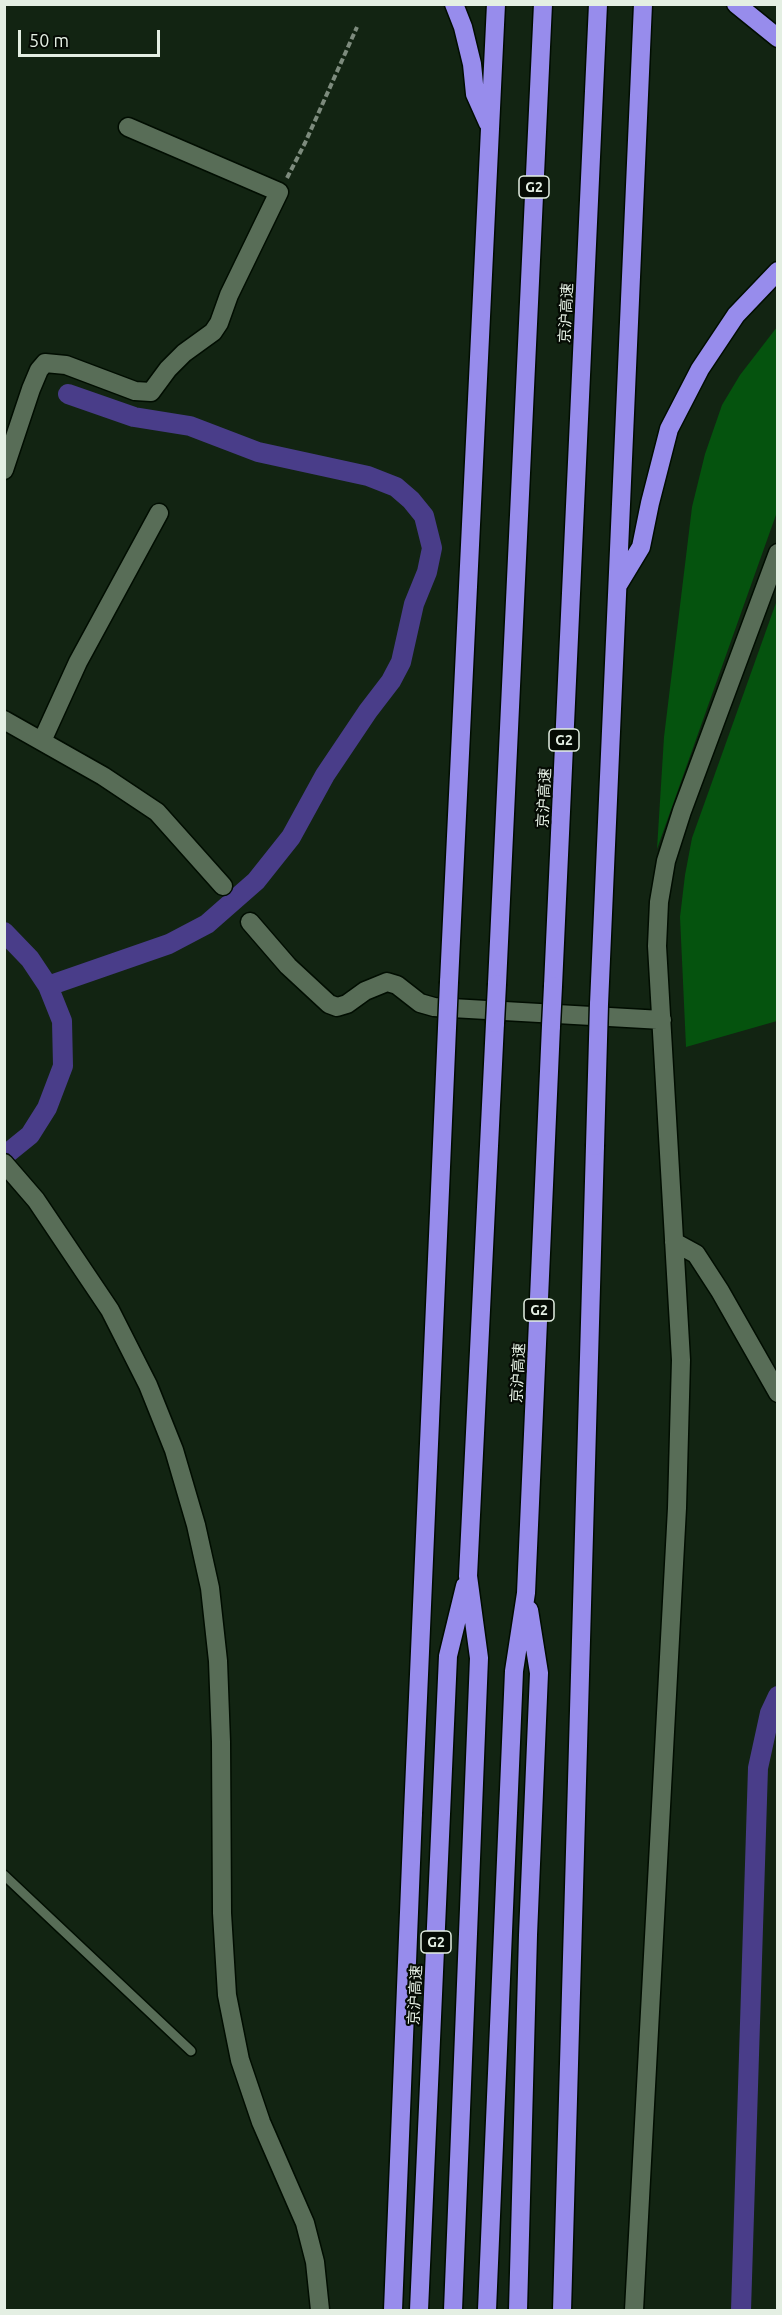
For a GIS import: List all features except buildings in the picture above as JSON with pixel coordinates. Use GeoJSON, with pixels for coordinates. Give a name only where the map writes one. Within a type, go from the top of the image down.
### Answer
{"type":"FeatureCollection","features":[{"type":"Feature","properties":{"kind":"highway"},"geometry":{"type":"LineString","coordinates":[[454,4],[463,27],[472,64],[475,94],[490,128]]}},
{"type":"Feature","properties":{"kind":"highway"},"geometry":{"type":"LineString","coordinates":[[393,2310],[448,982],[496,4]]}},
{"type":"Feature","properties":{"kind":"highway","name":"京沪高速"},"geometry":{"type":"LineString","coordinates":[[453,2310],[479,1658],[468,1576],[543,4]]}},
{"type":"Feature","properties":{"kind":"highway"},"geometry":{"type":"LineString","coordinates":[[736,4],[777,38]]}},
{"type":"Feature","properties":{"kind":"highway","name":"京沪高速"},"geometry":{"type":"LineString","coordinates":[[487,2310],[513,1671],[526,1593],[598,10]]}},
{"type":"Feature","properties":{"kind":"highway"},"geometry":{"type":"LineString","coordinates":[[562,2310],[600,1004],[642,10]]}},
{"type":"Feature","properties":{"kind":"highway"},"geometry":{"type":"LineString","coordinates":[[617,587],[640,547],[669,429],[699,369],[736,315],[777,271]]}},
{"type":"Feature","properties":{"kind":"highway","name":"京沪高速"},"geometry":{"type":"LineString","coordinates":[[419,2310],[448,1656],[468,1576]]}},
{"type":"Feature","properties":{"kind":"highway","name":"京沪高速"},"geometry":{"type":"LineString","coordinates":[[518,2310],[528,1935],[539,1673],[526,1593]]}},
{"type":"Feature","properties":{"kind":"street"},"geometry":{"type":"LineString","coordinates":[[4,470],[10,440],[39,370],[45,363],[66,365],[135,391],[151,392],[168,369],[184,353],[213,332],[279,192],[128,128]]}},
{"type":"Feature","properties":{"kind":"street"},"geometry":{"type":"LineString","coordinates":[[42,741],[78,662],[159,513]]}},
{"type":"Feature","properties":{"kind":"street"},"geometry":{"type":"LineString","coordinates":[[634,2310],[677,1508],[681,1360],[657,946],[659,902],[666,861],[686,800],[777,553]]}},
{"type":"Feature","properties":{"kind":"street"},"geometry":{"type":"LineString","coordinates":[[4,720],[111,781],[157,812],[223,886]]}},
{"type":"Feature","properties":{"kind":"street"},"geometry":{"type":"LineString","coordinates":[[250,922],[288,966],[329,1004],[337,1006],[347,1004],[378,984],[387,982],[397,985],[420,1003],[434,1007],[662,1020]]}},
{"type":"Feature","properties":{"kind":"street"},"geometry":{"type":"LineString","coordinates":[[8,1167],[55,1228],[115,1321],[148,1385],[169,1439],[196,1525],[210,1588],[218,1661],[222,1912],[227,1995],[240,2060],[261,2122],[304,2223],[315,2262],[320,2310]]}},
{"type":"Feature","properties":{"kind":"street"},"geometry":{"type":"LineString","coordinates":[[674,1242],[696,1254],[720,1291],[777,1393]]}},
{"type":"Feature","properties":{"kind":"lane"},"geometry":{"type":"LineString","coordinates":[[4,1875],[191,2052]]}},
{"type":"Feature","properties":{"kind":"path"},"geometry":{"type":"LineString","coordinates":[[279,192],[305,143],[357,27]]}},
{"type":"Feature","properties":{"kind":"green space"},"geometry":{"type":"Polygon","coordinates":[[[777,327],[777,512],[657,849],[664,737],[692,507],[705,454],[722,405],[740,375],[777,327]]]}},
{"type":"Feature","properties":{"kind":"green space"},"geometry":{"type":"Polygon","coordinates":[[[777,600],[777,1021],[686,1047],[680,917],[692,838],[777,600]]]}},
{"type":"Feature","properties":{"kind":"waterway"},"geometry":{"type":"LineString","coordinates":[[48,986],[169,944],[207,924],[256,881],[291,837],[325,775],[391,681],[401,662],[414,604],[427,572],[432,548],[424,516],[396,487],[368,476],[258,452],[190,426],[134,417],[68,394]]}},
{"type":"Feature","properties":{"kind":"waterway"},"geometry":{"type":"LineString","coordinates":[[4,932],[30,959],[48,986],[62,1021],[63,1066],[47,1108],[30,1135],[4,1156]]}},
{"type":"Feature","properties":{"kind":"waterway"},"geometry":{"type":"LineString","coordinates":[[741,2310],[758,1768],[770,1713],[778,1696]]}}]}
